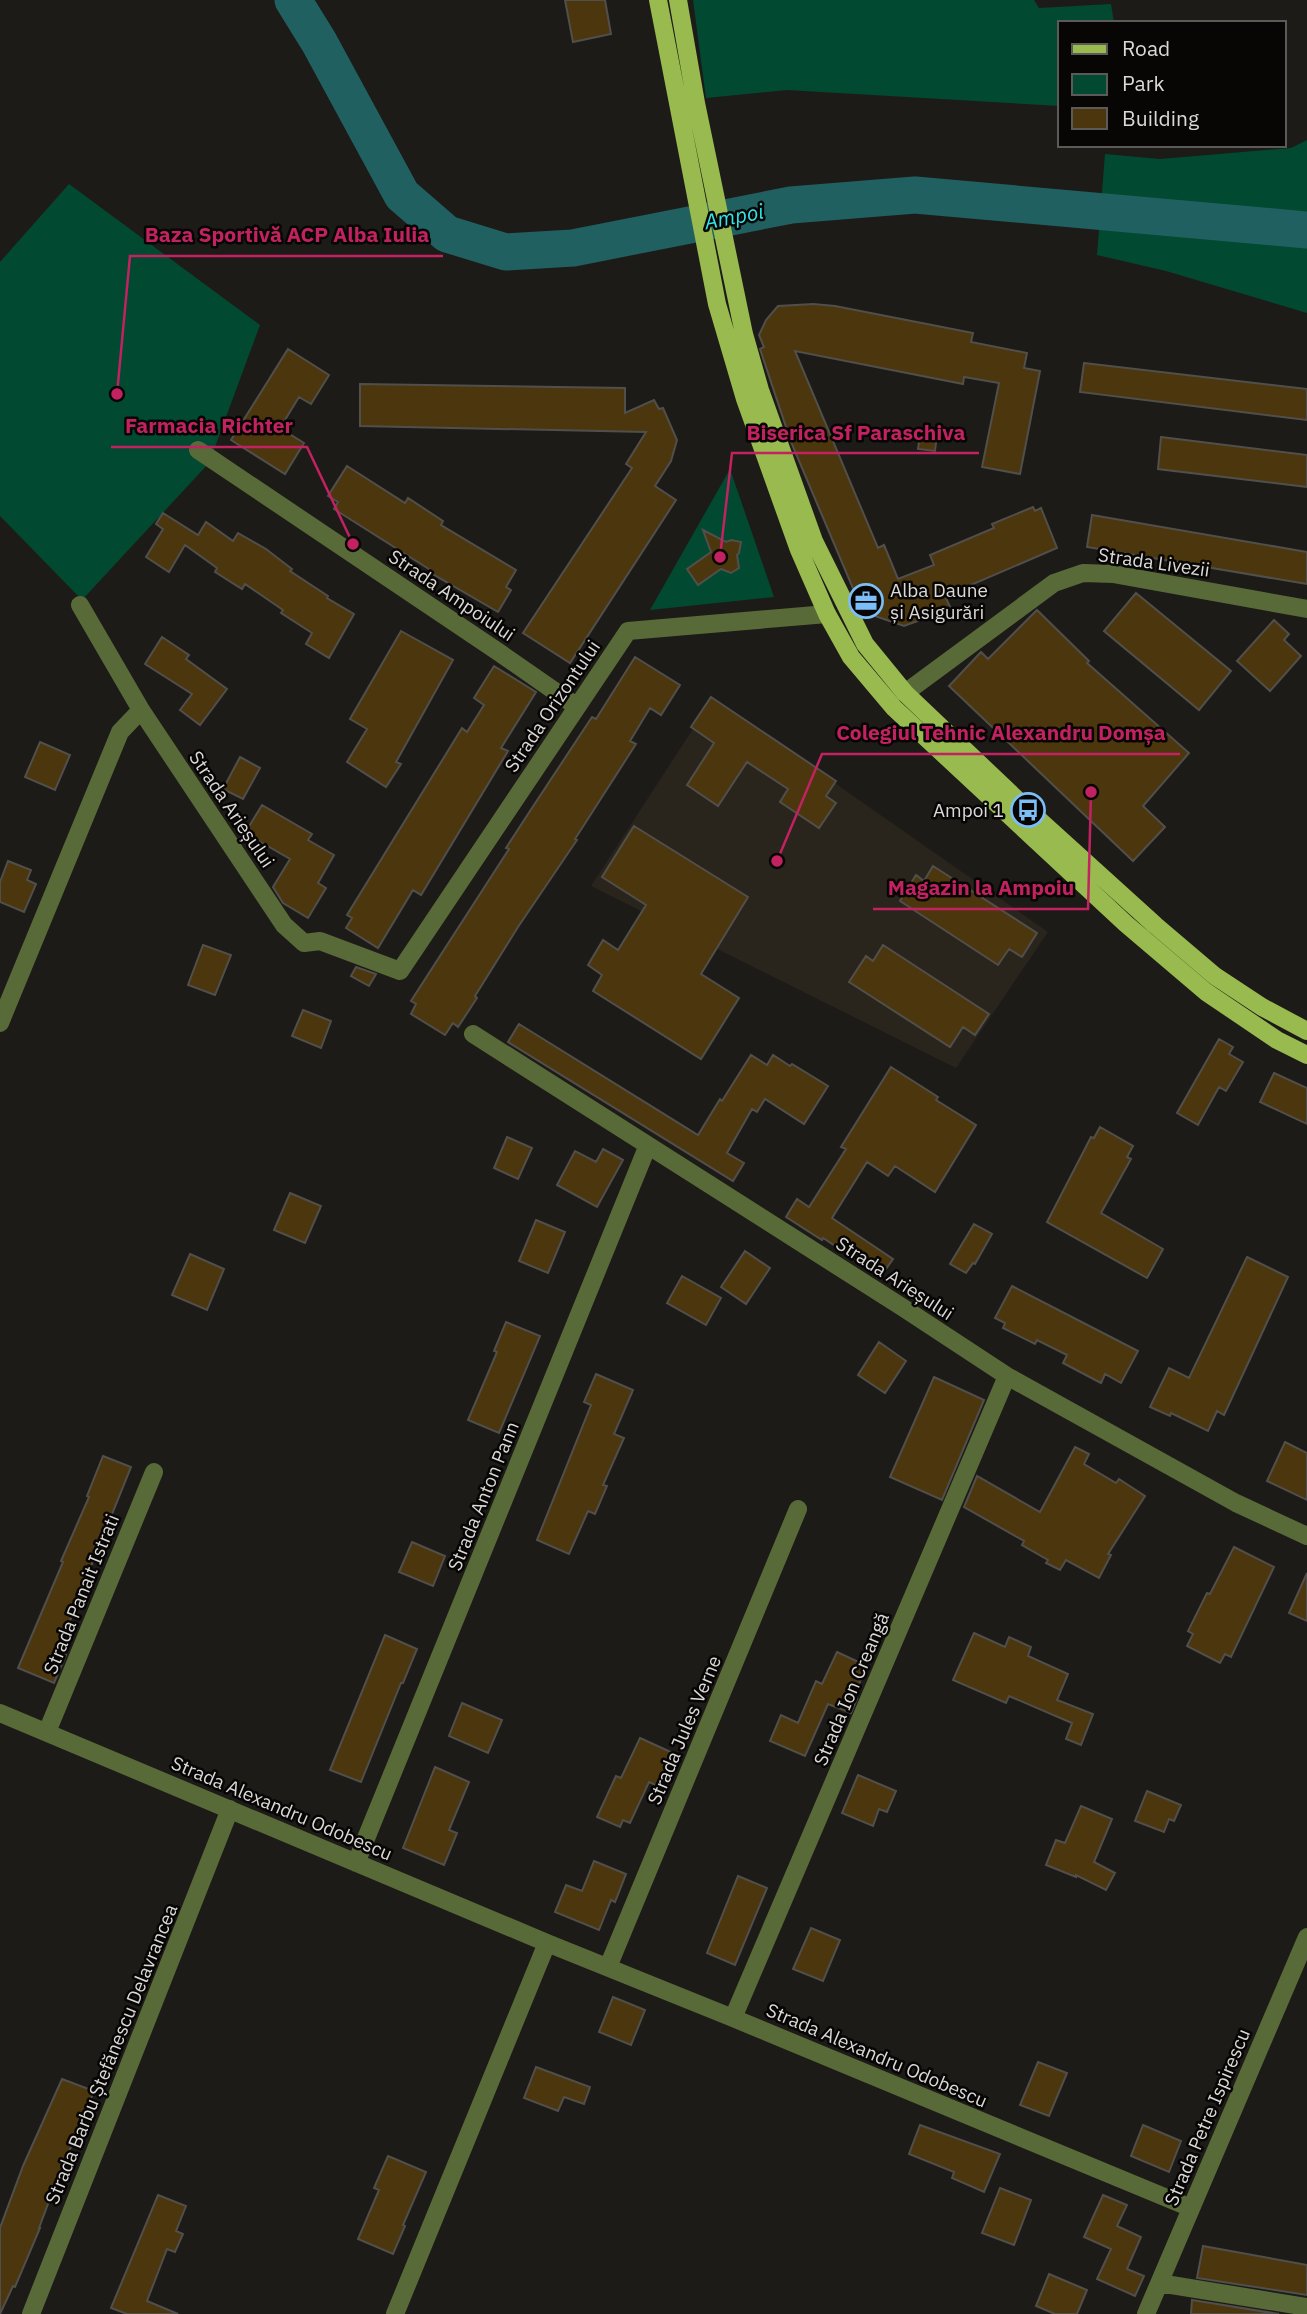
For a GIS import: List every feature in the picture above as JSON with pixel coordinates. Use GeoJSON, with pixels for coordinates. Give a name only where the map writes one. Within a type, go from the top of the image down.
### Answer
{"type":"FeatureCollection","features":[{"type":"Feature","properties":{"kind":"main road"},"geometry":{"type":"LineString","coordinates":[[658,0],[688,105],[745,399],[799,550],[827,614],[852,657],[894,708],[1103,904],[1206,992],[1277,1040],[1307,1055]]}},
{"type":"Feature","properties":{"kind":"main road"},"geometry":{"type":"LineString","coordinates":[[678,0],[688,105]]}},
{"type":"Feature","properties":{"kind":"main road"},"geometry":{"type":"LineString","coordinates":[[726,302],[814,541],[864,644],[905,693],[1048,828],[1215,976],[1262,1007],[1307,1031]]}},
{"type":"Feature","properties":{"kind":"street","name":"Strada Ampoiului"},"geometry":{"type":"LineString","coordinates":[[198,450],[576,706]]}},
{"type":"Feature","properties":{"kind":"street","name":"Strada Livezii"},"geometry":{"type":"LineString","coordinates":[[905,693],[1054,583],[1083,573],[1113,574],[1307,609]]}},
{"type":"Feature","properties":{"kind":"street","name":"Strada Arieșului"},"geometry":{"type":"LineString","coordinates":[[80,605],[141,710],[284,925],[304,943],[320,941],[400,971]]}},
{"type":"Feature","properties":{"kind":"street","name":"Strada Orizontului"},"geometry":{"type":"LineString","coordinates":[[400,971],[628,631],[827,614]]}},
{"type":"Feature","properties":{"kind":"street"},"geometry":{"type":"LineString","coordinates":[[0,1023],[120,732],[141,710]]}},
{"type":"Feature","properties":{"kind":"street","name":"Strada Arieșului"},"geometry":{"type":"LineString","coordinates":[[472,1034],[1007,1376],[1236,1503],[1307,1536]]}},
{"type":"Feature","properties":{"kind":"street","name":"Strada Anton Pann"},"geometry":{"type":"LineString","coordinates":[[356,1863],[648,1145]]}},
{"type":"Feature","properties":{"kind":"street","name":"Strada Ion Creangă"},"geometry":{"type":"LineString","coordinates":[[733,2018],[1007,1376]]}},
{"type":"Feature","properties":{"kind":"street","name":"Strada Panait Istrati"},"geometry":{"type":"LineString","coordinates":[[47,1732],[153,1472]]}},
{"type":"Feature","properties":{"kind":"street","name":"Strada Jules Verne"},"geometry":{"type":"LineString","coordinates":[[608,1967],[798,1508]]}},
{"type":"Feature","properties":{"kind":"street","name":"Strada Alexandru Odobescu"},"geometry":{"type":"LineString","coordinates":[[0,1713],[547,1943],[1191,2208]]}},
{"type":"Feature","properties":{"kind":"street","name":"Strada Barbu Ștefănescu Delavrancea"},"geometry":{"type":"LineString","coordinates":[[31,2314],[230,1809]]}},
{"type":"Feature","properties":{"kind":"street","name":"Strada Petre Ispirescu"},"geometry":{"type":"LineString","coordinates":[[1146,2314],[1307,1937]]}},
{"type":"Feature","properties":{"kind":"street"},"geometry":{"type":"LineString","coordinates":[[396,2314],[547,1943]]}},
{"type":"Feature","properties":{"kind":"street"},"geometry":{"type":"LineString","coordinates":[[1160,2283],[1307,2307]]}},
{"type":"Feature","properties":{"kind":"shaded area"},"geometry":{"type":"Polygon","coordinates":[[[713,698],[1048,932],[956,1068],[591,886],[713,698]]]}},
{"type":"Feature","properties":{"kind":"green space"},"geometry":{"type":"Polygon","coordinates":[[[693,0],[1034,0],[1039,8],[1111,4],[1114,21],[1058,21],[1058,106],[787,90],[706,98],[693,0]]]}},
{"type":"Feature","properties":{"kind":"green space"},"geometry":{"type":"Polygon","coordinates":[[[1307,140],[1307,313],[1166,271],[1097,255],[1105,154],[1160,159],[1291,148],[1307,140]]]}},
{"type":"Feature","properties":{"kind":"green space"},"geometry":{"type":"Polygon","coordinates":[[[69,184],[260,325],[209,463],[82,600],[0,516],[0,262],[69,184]]]}},
{"type":"Feature","properties":{"kind":"green space"},"geometry":{"type":"Polygon","coordinates":[[[730,469],[774,597],[650,610],[730,469]]]}},
{"type":"Feature","properties":{"kind":"building"},"geometry":{"type":"Polygon","coordinates":[[[565,0],[605,0],[611,34],[573,42],[565,0]]]}},
{"type":"Feature","properties":{"kind":"building"},"geometry":{"type":"Polygon","coordinates":[[[813,304],[973,333],[971,342],[1027,353],[1024,368],[1040,371],[1020,474],[982,467],[999,383],[964,377],[963,384],[795,351],[878,548],[884,545],[898,579],[934,565],[930,555],[994,528],[992,524],[1033,507],[1035,511],[1041,508],[1057,548],[945,596],[951,609],[904,626],[863,612],[791,442],[760,349],[764,347],[759,335],[766,320],[778,306],[813,304]]]}},
{"type":"Feature","properties":{"kind":"building"},"geometry":{"type":"Polygon","coordinates":[[[288,349],[329,375],[311,404],[299,397],[280,428],[304,443],[285,474],[231,440],[288,349]]]}},
{"type":"Feature","properties":{"kind":"building"},"geometry":{"type":"Polygon","coordinates":[[[1084,363],[1307,389],[1307,420],[1080,392],[1084,363]]]}},
{"type":"Feature","properties":{"kind":"building"},"geometry":{"type":"Polygon","coordinates":[[[360,384],[625,388],[625,413],[654,400],[659,409],[663,408],[677,440],[671,461],[655,486],[676,500],[570,663],[523,633],[632,468],[626,464],[646,432],[360,426],[360,384]]]}},
{"type":"Feature","properties":{"kind":"building"},"geometry":{"type":"Polygon","coordinates":[[[920,434],[937,435],[935,451],[918,449],[920,434]]]}},
{"type":"Feature","properties":{"kind":"building"},"geometry":{"type":"Polygon","coordinates":[[[1161,437],[1307,455],[1307,487],[1158,469],[1161,437]]]}},
{"type":"Feature","properties":{"kind":"building"},"geometry":{"type":"Polygon","coordinates":[[[347,466],[405,503],[408,498],[443,521],[441,525],[516,570],[506,587],[511,590],[498,612],[431,573],[432,571],[334,509],[338,502],[328,496],[347,466]]]}},
{"type":"Feature","properties":{"kind":"building"},"geometry":{"type":"Polygon","coordinates":[[[163,513],[198,535],[206,522],[233,541],[238,533],[266,549],[292,569],[290,571],[354,614],[329,658],[306,644],[312,633],[281,613],[283,610],[245,584],[242,589],[215,572],[217,568],[185,545],[169,572],[146,557],[163,529],[156,524],[163,513]]]}},
{"type":"Feature","properties":{"kind":"building"},"geometry":{"type":"Polygon","coordinates":[[[1092,515],[1307,552],[1307,584],[1087,547],[1092,515]]]}},
{"type":"Feature","properties":{"kind":"building"},"geometry":{"type":"Polygon","coordinates":[[[703,530],[726,542],[741,542],[737,555],[739,568],[731,573],[721,569],[698,585],[687,569],[711,552],[703,530]]]}},
{"type":"Feature","properties":{"kind":"building"},"geometry":{"type":"Polygon","coordinates":[[[1136,593],[1231,671],[1199,710],[1104,631],[1136,593]]]}},
{"type":"Feature","properties":{"kind":"building"},"geometry":{"type":"Polygon","coordinates":[[[1037,610],[1089,661],[1087,663],[1189,753],[1143,806],[1165,827],[1133,861],[949,686],[981,652],[988,659],[1037,610]]]}},
{"type":"Feature","properties":{"kind":"building"},"geometry":{"type":"Polygon","coordinates":[[[1274,620],[1289,634],[1284,640],[1301,656],[1270,691],[1237,661],[1274,620]]]}},
{"type":"Feature","properties":{"kind":"building"},"geometry":{"type":"Polygon","coordinates":[[[401,631],[453,660],[396,762],[401,764],[386,787],[347,762],[367,729],[350,719],[401,631]]]}},
{"type":"Feature","properties":{"kind":"building"},"geometry":{"type":"Polygon","coordinates":[[[162,637],[189,655],[186,659],[227,689],[200,725],[180,710],[192,694],[145,664],[162,637]]]}},
{"type":"Feature","properties":{"kind":"building"},"geometry":{"type":"Polygon","coordinates":[[[635,657],[680,685],[661,715],[650,708],[630,741],[636,744],[575,839],[577,840],[518,927],[458,1027],[453,1023],[445,1035],[411,1014],[416,1004],[411,1001],[509,849],[506,848],[530,811],[592,717],[596,719],[635,657]]]}},
{"type":"Feature","properties":{"kind":"building"},"geometry":{"type":"Polygon","coordinates":[[[494,666],[536,692],[501,748],[508,751],[421,895],[413,890],[378,948],[346,928],[352,918],[347,915],[462,728],[467,732],[484,705],[474,698],[494,666]]]}},
{"type":"Feature","properties":{"kind":"building"},"geometry":{"type":"Polygon","coordinates":[[[711,697],[836,781],[826,796],[836,803],[819,828],[780,802],[788,789],[747,762],[718,806],[687,785],[714,743],[691,727],[711,697]]]}},
{"type":"Feature","properties":{"kind":"building"},"geometry":{"type":"Polygon","coordinates":[[[40,742],[70,755],[55,790],[25,777],[40,742]]]}},
{"type":"Feature","properties":{"kind":"building"},"geometry":{"type":"Polygon","coordinates":[[[240,757],[260,768],[243,799],[223,789],[240,757]]]}},
{"type":"Feature","properties":{"kind":"building"},"geometry":{"type":"Polygon","coordinates":[[[262,805],[312,834],[308,840],[334,855],[318,883],[326,888],[308,918],[283,903],[273,887],[290,859],[245,833],[262,805]]]}},
{"type":"Feature","properties":{"kind":"building"},"geometry":{"type":"Polygon","coordinates":[[[634,826],[748,897],[701,974],[739,998],[701,1059],[593,991],[602,975],[588,965],[603,940],[618,950],[646,905],[602,877],[634,826]]]}},
{"type":"Feature","properties":{"kind":"building"},"geometry":{"type":"Polygon","coordinates":[[[8,861],[31,870],[27,880],[36,884],[24,912],[0,902],[0,882],[8,861]]]}},
{"type":"Feature","properties":{"kind":"building"},"geometry":{"type":"Polygon","coordinates":[[[933,866],[1037,933],[1022,957],[1009,949],[998,965],[900,901],[916,875],[924,881],[933,866]]]}},
{"type":"Feature","properties":{"kind":"building"},"geometry":{"type":"Polygon","coordinates":[[[203,945],[231,955],[215,995],[188,985],[203,945]]]}},
{"type":"Feature","properties":{"kind":"building"},"geometry":{"type":"Polygon","coordinates":[[[883,945],[989,1014],[975,1035],[963,1027],[950,1047],[849,982],[866,956],[873,961],[883,945]]]}},
{"type":"Feature","properties":{"kind":"building"},"geometry":{"type":"Polygon","coordinates":[[[356,967],[376,974],[369,986],[351,976],[356,967]]]}},
{"type":"Feature","properties":{"kind":"building"},"geometry":{"type":"Polygon","coordinates":[[[303,1010],[331,1021],[321,1048],[292,1036],[303,1010]]]}},
{"type":"Feature","properties":{"kind":"building"},"geometry":{"type":"Polygon","coordinates":[[[519,1024],[698,1135],[751,1055],[767,1065],[773,1055],[828,1086],[804,1124],[765,1099],[757,1112],[752,1109],[727,1153],[744,1163],[733,1181],[508,1042],[519,1024]]]}},
{"type":"Feature","properties":{"kind":"building"},"geometry":{"type":"Polygon","coordinates":[[[1219,1039],[1233,1047],[1229,1054],[1243,1062],[1226,1091],[1219,1087],[1198,1125],[1177,1113],[1219,1039]]]}},
{"type":"Feature","properties":{"kind":"building"},"geometry":{"type":"Polygon","coordinates":[[[891,1067],[976,1125],[935,1192],[895,1166],[888,1176],[867,1162],[832,1218],[893,1259],[881,1276],[786,1217],[797,1199],[809,1207],[846,1149],[841,1147],[891,1067]]]}},
{"type":"Feature","properties":{"kind":"building"},"geometry":{"type":"Polygon","coordinates":[[[1274,1073],[1307,1088],[1307,1124],[1260,1102],[1274,1073]]]}},
{"type":"Feature","properties":{"kind":"building"},"geometry":{"type":"Polygon","coordinates":[[[1100,1127],[1133,1146],[1127,1157],[1131,1159],[1101,1213],[1163,1249],[1147,1278],[1047,1222],[1091,1137],[1094,1138],[1100,1127]]]}},
{"type":"Feature","properties":{"kind":"building"},"geometry":{"type":"Polygon","coordinates":[[[507,1137],[532,1148],[518,1179],[494,1168],[507,1137]]]}},
{"type":"Feature","properties":{"kind":"building"},"geometry":{"type":"Polygon","coordinates":[[[603,1149],[623,1160],[597,1207],[557,1185],[575,1151],[596,1162],[603,1149]]]}},
{"type":"Feature","properties":{"kind":"building"},"geometry":{"type":"Polygon","coordinates":[[[290,1193],[321,1206],[305,1243],[274,1230],[290,1193]]]}},
{"type":"Feature","properties":{"kind":"building"},"geometry":{"type":"Polygon","coordinates":[[[536,1220],[565,1232],[548,1273],[519,1261],[536,1220]]]}},
{"type":"Feature","properties":{"kind":"building"},"geometry":{"type":"Polygon","coordinates":[[[974,1224],[992,1234],[975,1264],[973,1263],[966,1273],[950,1264],[974,1224]]]}},
{"type":"Feature","properties":{"kind":"building"},"geometry":{"type":"Polygon","coordinates":[[[745,1251],[770,1268],[746,1304],[721,1287],[745,1251]]]}},
{"type":"Feature","properties":{"kind":"building"},"geometry":{"type":"Polygon","coordinates":[[[190,1254],[224,1269],[207,1310],[172,1295],[190,1254]]]}},
{"type":"Feature","properties":{"kind":"building"},"geometry":{"type":"Polygon","coordinates":[[[1247,1257],[1288,1277],[1224,1415],[1217,1411],[1208,1431],[1171,1413],[1170,1416],[1150,1407],[1169,1368],[1189,1378],[1247,1257]]]}},
{"type":"Feature","properties":{"kind":"building"},"geometry":{"type":"Polygon","coordinates":[[[682,1276],[721,1298],[706,1325],[667,1303],[682,1276]]]}},
{"type":"Feature","properties":{"kind":"building"},"geometry":{"type":"Polygon","coordinates":[[[1012,1286],[1138,1351],[1121,1383],[1105,1374],[1101,1383],[1063,1363],[1067,1355],[1037,1340],[1035,1344],[1003,1328],[1005,1323],[995,1318],[1012,1286]]]}},
{"type":"Feature","properties":{"kind":"building"},"geometry":{"type":"Polygon","coordinates":[[[506,1322],[540,1336],[499,1433],[468,1420],[497,1352],[494,1351],[506,1322]]]}},
{"type":"Feature","properties":{"kind":"building"},"geometry":{"type":"Polygon","coordinates":[[[879,1342],[906,1361],[885,1393],[858,1375],[879,1342]]]}},
{"type":"Feature","properties":{"kind":"building"},"geometry":{"type":"Polygon","coordinates":[[[596,1374],[633,1390],[614,1434],[624,1438],[603,1485],[607,1486],[595,1514],[588,1511],[569,1554],[537,1540],[591,1405],[584,1402],[596,1374]]]}},
{"type":"Feature","properties":{"kind":"building"},"geometry":{"type":"Polygon","coordinates":[[[934,1377],[984,1400],[942,1500],[890,1477],[934,1377]]]}},
{"type":"Feature","properties":{"kind":"building"},"geometry":{"type":"Polygon","coordinates":[[[1285,1442],[1307,1453],[1307,1500],[1267,1481],[1285,1442]]]}},
{"type":"Feature","properties":{"kind":"building"},"geometry":{"type":"Polygon","coordinates":[[[1075,1447],[1089,1454],[1084,1464],[1116,1483],[1119,1479],[1145,1496],[1108,1554],[1111,1555],[1099,1578],[1066,1560],[1060,1570],[1046,1563],[1048,1560],[1022,1545],[1024,1541],[964,1507],[977,1476],[1040,1512],[1075,1447]]]}},
{"type":"Feature","properties":{"kind":"building"},"geometry":{"type":"Polygon","coordinates":[[[103,1456],[131,1467],[57,1651],[66,1655],[54,1683],[18,1668],[63,1562],[61,1561],[89,1497],[87,1496],[103,1456]]]}},
{"type":"Feature","properties":{"kind":"building"},"geometry":{"type":"Polygon","coordinates":[[[412,1542],[445,1556],[433,1586],[399,1572],[412,1542]]]}},
{"type":"Feature","properties":{"kind":"building"},"geometry":{"type":"Polygon","coordinates":[[[1234,1547],[1274,1567],[1231,1657],[1225,1654],[1220,1663],[1187,1646],[1193,1634],[1188,1631],[1234,1547]]]}},
{"type":"Feature","properties":{"kind":"building"},"geometry":{"type":"Polygon","coordinates":[[[1307,1573],[1307,1621],[1289,1613],[1307,1573]]]}},
{"type":"Feature","properties":{"kind":"building"},"geometry":{"type":"Polygon","coordinates":[[[974,1633],[1005,1647],[1009,1637],[1031,1647],[1028,1656],[1068,1674],[1057,1700],[1093,1714],[1081,1745],[1066,1739],[1072,1723],[1009,1696],[1006,1703],[953,1680],[974,1633]]]}},
{"type":"Feature","properties":{"kind":"building"},"geometry":{"type":"Polygon","coordinates":[[[385,1635],[417,1649],[361,1782],[330,1770],[385,1635]]]}},
{"type":"Feature","properties":{"kind":"building"},"geometry":{"type":"Polygon","coordinates":[[[837,1652],[867,1666],[853,1697],[857,1699],[851,1713],[828,1704],[805,1756],[770,1741],[781,1715],[798,1723],[816,1681],[822,1684],[837,1652]]]}},
{"type":"Feature","properties":{"kind":"building"},"geometry":{"type":"Polygon","coordinates":[[[462,1703],[502,1720],[488,1753],[449,1736],[462,1703]]]}},
{"type":"Feature","properties":{"kind":"building"},"geometry":{"type":"Polygon","coordinates":[[[640,1738],[673,1753],[658,1786],[649,1782],[630,1823],[623,1820],[620,1827],[597,1817],[616,1776],[621,1778],[640,1738]]]}},
{"type":"Feature","properties":{"kind":"building"},"geometry":{"type":"Polygon","coordinates":[[[435,1767],[469,1782],[449,1830],[457,1833],[444,1865],[403,1848],[435,1767]]]}},
{"type":"Feature","properties":{"kind":"building"},"geometry":{"type":"Polygon","coordinates":[[[858,1775],[896,1791],[887,1812],[879,1809],[873,1826],[842,1813],[858,1775]]]}},
{"type":"Feature","properties":{"kind":"building"},"geometry":{"type":"Polygon","coordinates":[[[1147,1791],[1181,1805],[1174,1821],[1169,1819],[1164,1832],[1135,1821],[1147,1791]]]}},
{"type":"Feature","properties":{"kind":"building"},"geometry":{"type":"Polygon","coordinates":[[[1081,1806],[1112,1819],[1094,1862],[1115,1873],[1106,1890],[1076,1875],[1046,1865],[1056,1840],[1065,1843],[1081,1806]]]}},
{"type":"Feature","properties":{"kind":"building"},"geometry":{"type":"Polygon","coordinates":[[[594,1861],[626,1874],[615,1902],[611,1900],[599,1930],[555,1912],[566,1885],[582,1891],[594,1861]]]}},
{"type":"Feature","properties":{"kind":"building"},"geometry":{"type":"Polygon","coordinates":[[[738,1876],[767,1888],[735,1965],[707,1953],[738,1876]]]}},
{"type":"Feature","properties":{"kind":"building"},"geometry":{"type":"Polygon","coordinates":[[[811,1928],[840,1940],[823,1981],[793,1969],[811,1928]]]}},
{"type":"Feature","properties":{"kind":"building"},"geometry":{"type":"Polygon","coordinates":[[[613,1997],[645,2010],[631,2045],[599,2032],[613,1997]]]}},
{"type":"Feature","properties":{"kind":"building"},"geometry":{"type":"Polygon","coordinates":[[[1038,2062],[1067,2073],[1049,2116],[1020,2105],[1038,2062]]]}},
{"type":"Feature","properties":{"kind":"building"},"geometry":{"type":"Polygon","coordinates":[[[536,2067],[590,2087],[584,2104],[564,2097],[558,2111],[524,2098],[536,2067]]]}},
{"type":"Feature","properties":{"kind":"building"},"geometry":{"type":"Polygon","coordinates":[[[62,2079],[94,2091],[40,2228],[15,2287],[13,2286],[0,2314],[0,2228],[23,2166],[62,2079]]]}},
{"type":"Feature","properties":{"kind":"building"},"geometry":{"type":"Polygon","coordinates":[[[920,2125],[1000,2154],[984,2192],[952,2178],[954,2172],[909,2154],[920,2125]]]}},
{"type":"Feature","properties":{"kind":"building"},"geometry":{"type":"Polygon","coordinates":[[[1143,2125],[1181,2141],[1169,2172],[1131,2156],[1143,2125]]]}},
{"type":"Feature","properties":{"kind":"building"},"geometry":{"type":"Polygon","coordinates":[[[388,2156],[426,2172],[393,2254],[358,2239],[379,2190],[374,2188],[388,2156]]]}},
{"type":"Feature","properties":{"kind":"building"},"geometry":{"type":"Polygon","coordinates":[[[1000,2188],[1031,2200],[1014,2245],[982,2233],[1000,2188]]]}},
{"type":"Feature","properties":{"kind":"building"},"geometry":{"type":"Polygon","coordinates":[[[158,2195],[186,2206],[176,2231],[183,2234],[175,2252],[167,2249],[147,2301],[178,2314],[127,2314],[111,2308],[158,2195]]]}},
{"type":"Feature","properties":{"kind":"building"},"geometry":{"type":"Polygon","coordinates":[[[1103,2195],[1127,2205],[1117,2226],[1141,2237],[1127,2269],[1144,2276],[1135,2296],[1097,2279],[1111,2249],[1084,2237],[1103,2195]]]}},
{"type":"Feature","properties":{"kind":"building"},"geometry":{"type":"Polygon","coordinates":[[[1203,2246],[1307,2265],[1307,2295],[1197,2278],[1203,2246]]]}},
{"type":"Feature","properties":{"kind":"building"},"geometry":{"type":"Polygon","coordinates":[[[1049,2274],[1087,2290],[1077,2314],[1055,2314],[1036,2306],[1049,2274]]]}},
{"type":"Feature","properties":{"kind":"building"},"geometry":{"type":"Polygon","coordinates":[[[1192,2300],[1279,2314],[1191,2314],[1192,2300]]]}},
{"type":"Feature","properties":{"kind":"waterway","name":"Ampoi"},"geometry":{"type":"LineString","coordinates":[[293,0],[319,42],[402,195],[447,234],[506,252],[573,248],[791,205],[915,195],[1307,230]]}},
{"type":"Feature","properties":{"kind":"place","name":"Baza Sportivă ACP Alba Iulia"},"geometry":{"type":"Point","coordinates":[117,394]}},
{"type":"Feature","properties":{"kind":"place","name":"Farmacia Richter"},"geometry":{"type":"Point","coordinates":[353,544]}},
{"type":"Feature","properties":{"kind":"place","name":"Biserica Sf Paraschiva"},"geometry":{"type":"Point","coordinates":[720,557]}},
{"type":"Feature","properties":{"kind":"place","name":"Alba Daune și Asigurări"},"geometry":{"type":"Point","coordinates":[866,601]}},
{"type":"Feature","properties":{"kind":"place","name":"Magazin la Ampoiu"},"geometry":{"type":"Point","coordinates":[1091,792]}},
{"type":"Feature","properties":{"kind":"place","name":"Ampoi 1"},"geometry":{"type":"Point","coordinates":[1028,810]}},
{"type":"Feature","properties":{"kind":"place","name":"Colegiul Tehnic Alexandru Domșa"},"geometry":{"type":"Point","coordinates":[777,861]}}]}
